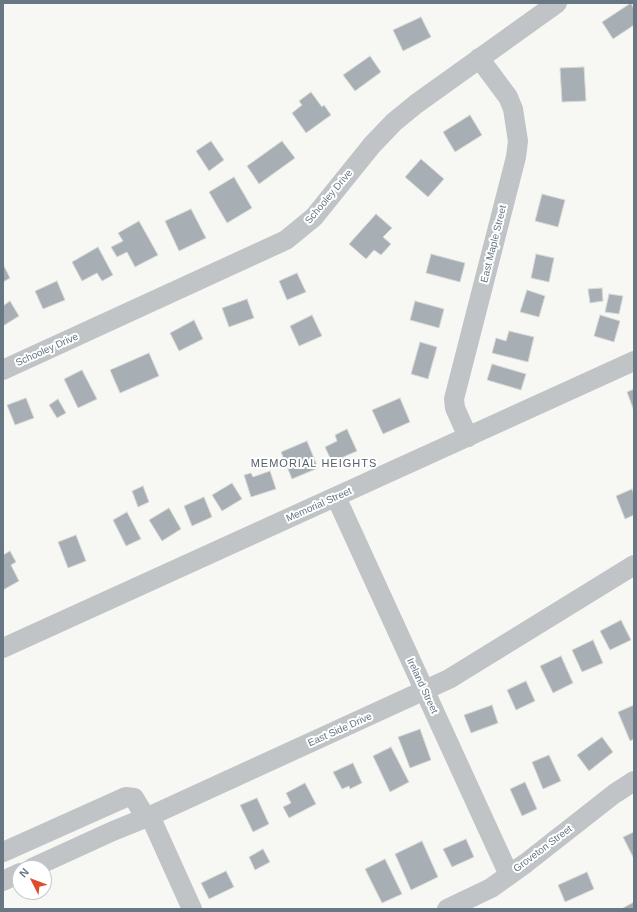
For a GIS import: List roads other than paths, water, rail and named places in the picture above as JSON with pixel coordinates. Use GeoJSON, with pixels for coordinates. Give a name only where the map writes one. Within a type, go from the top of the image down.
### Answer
{"type":"FeatureCollection","features":[{"type":"Feature","properties":{"kind":"street","name":"Schooley Drive"},"geometry":{"type":"LineString","coordinates":[[3,370],[286,240],[314,217],[372,145],[394,122],[557,3]]}},
{"type":"Feature","properties":{"kind":"street","name":"East Maple Street"},"geometry":{"type":"LineString","coordinates":[[468,437],[455,408],[454,399],[516,157],[518,141],[514,115],[508,97],[480,58]]}},
{"type":"Feature","properties":{"kind":"street","name":"Memorial Street"},"geometry":{"type":"LineString","coordinates":[[3,648],[634,361]]}},
{"type":"Feature","properties":{"kind":"street","name":"Ireland Street"},"geometry":{"type":"LineString","coordinates":[[336,497],[509,875]]}},
{"type":"Feature","properties":{"kind":"street","name":"East Side Drive"},"geometry":{"type":"LineString","coordinates":[[50,860],[148,817],[449,679],[634,565]]}},
{"type":"Feature","properties":{"kind":"street","name":"Groveton Street"},"geometry":{"type":"LineString","coordinates":[[447,909],[491,888],[614,794],[634,781]]}},
{"type":"Feature","properties":{"kind":"street"},"geometry":{"type":"LineString","coordinates":[[3,852],[126,797],[134,798],[148,817],[192,909]]}},
{"type":"Feature","properties":{"kind":"district","name":"MEMORIAL HEIGHTS"},"geometry":{"type":"Point","coordinates":[314,464]}}]}
